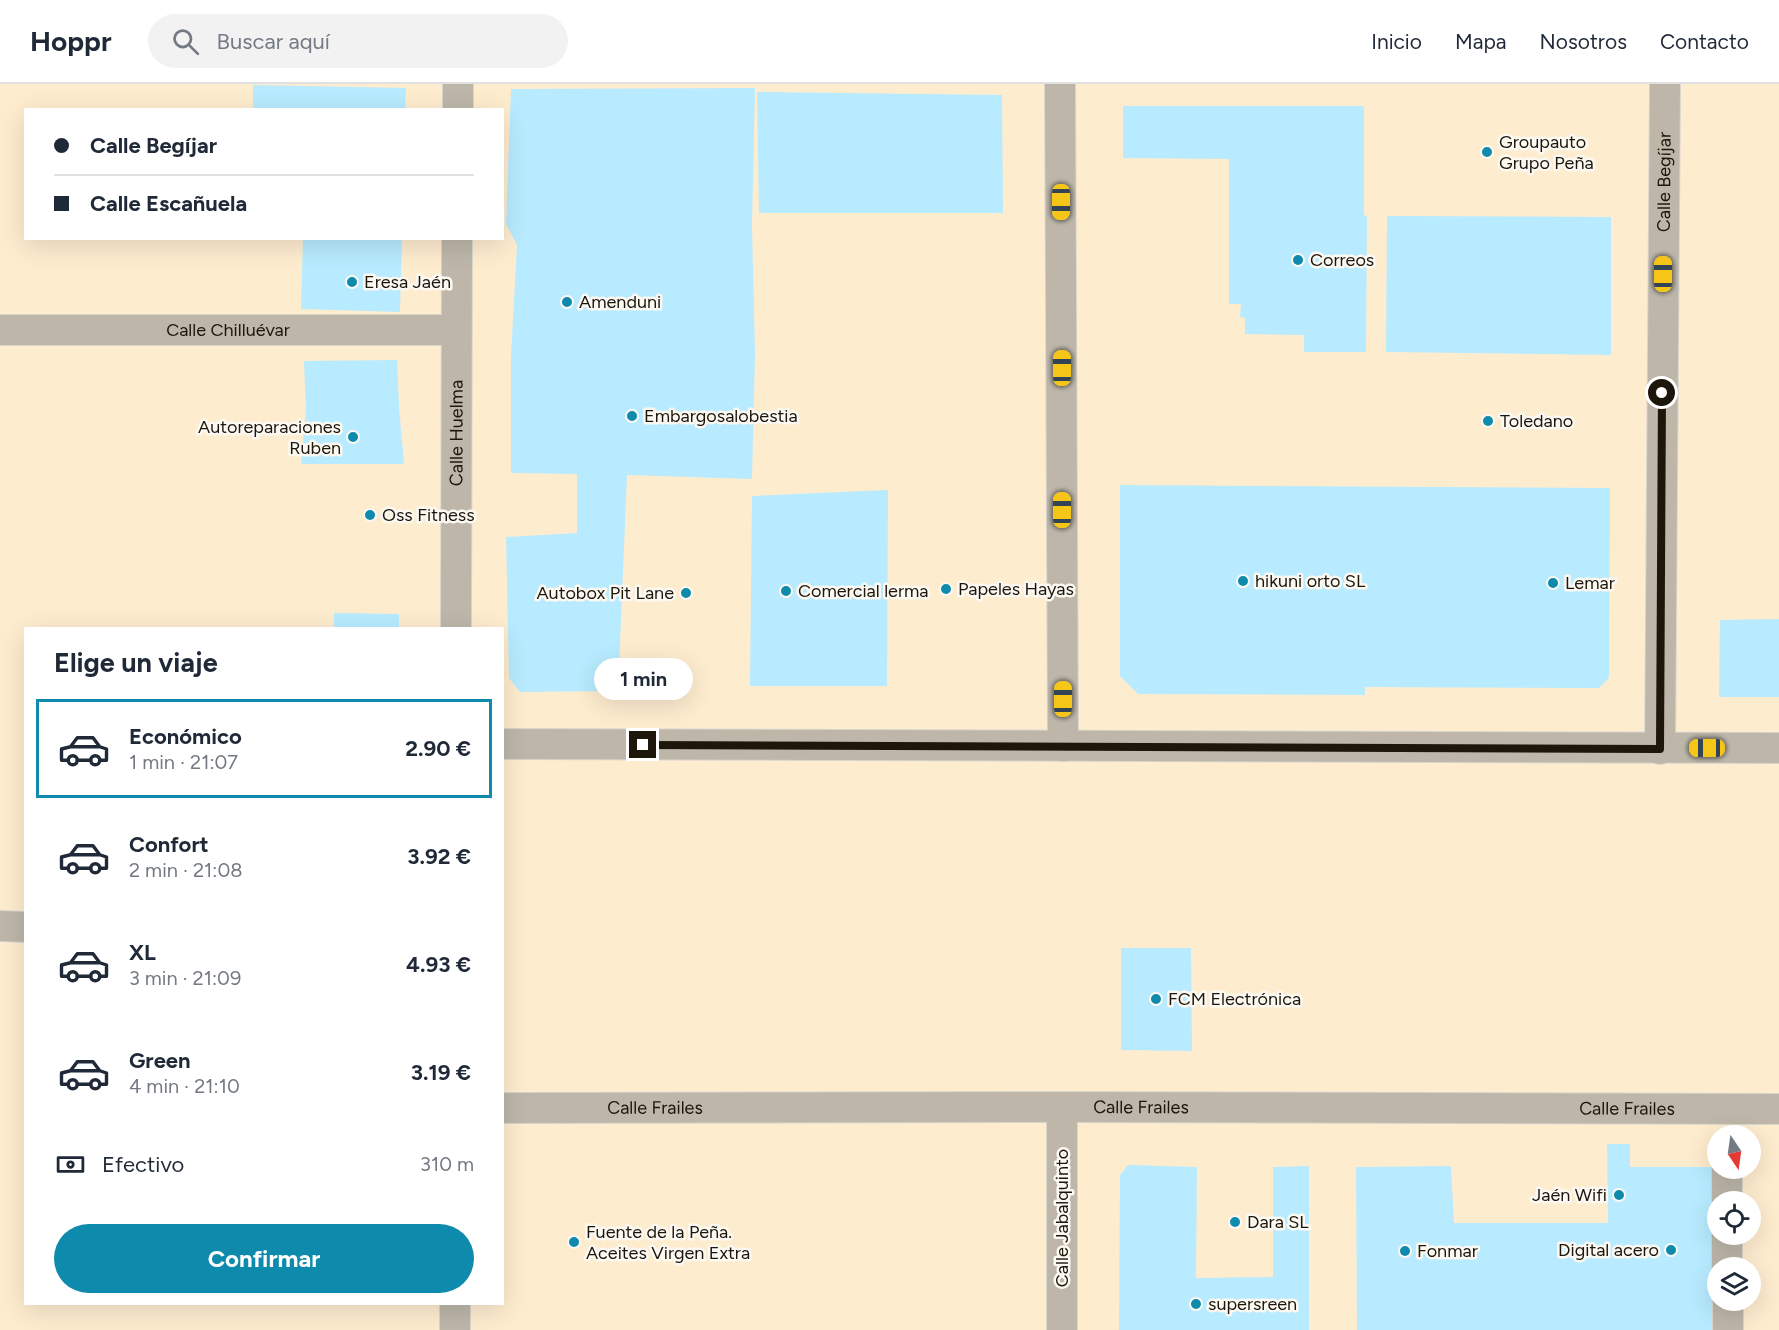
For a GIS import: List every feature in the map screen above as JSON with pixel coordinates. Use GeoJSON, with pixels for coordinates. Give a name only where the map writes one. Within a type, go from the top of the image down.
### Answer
{"type":"FeatureCollection","features":[{"type":"Feature","properties":{"kind":"street"},"geometry":{"type":"LineString","coordinates":[[458,84],[458,108]]}},
{"type":"Feature","properties":{"kind":"street"},"geometry":{"type":"LineString","coordinates":[[1060,84],[1063,746]]}},
{"type":"Feature","properties":{"kind":"street","name":"Calle Begíjar"},"geometry":{"type":"LineString","coordinates":[[1660,749],[1665,84]]}},
{"type":"Feature","properties":{"kind":"street","name":"Calle Huelma"},"geometry":{"type":"LineString","coordinates":[[456,627],[457,240]]}},
{"type":"Feature","properties":{"kind":"street","name":"Calle Chilluévar"},"geometry":{"type":"LineString","coordinates":[[0,330],[456,330]]}},
{"type":"Feature","properties":{"kind":"street"},"geometry":{"type":"LineString","coordinates":[[504,744],[1779,748]]}},
{"type":"Feature","properties":{"kind":"street"},"geometry":{"type":"LineString","coordinates":[[0,927],[24,927]]}},
{"type":"Feature","properties":{"kind":"street","name":"Calle Frailes"},"geometry":{"type":"LineString","coordinates":[[504,1108],[1062,1107],[1726,1122],[1779,1109]]}},
{"type":"Feature","properties":{"kind":"street","name":"Calle Jabalquinto"},"geometry":{"type":"LineString","coordinates":[[1062,1107],[1062,1330]]}},
{"type":"Feature","properties":{"kind":"street"},"geometry":{"type":"LineString","coordinates":[[455,1305],[455,1330]]}},
{"type":"Feature","properties":{"kind":"street"},"geometry":{"type":"LineString","coordinates":[[1728,1311],[1728,1330]]}},
{"type":"Feature","properties":{"kind":"shaded area"},"geometry":{"type":"Polygon","coordinates":[[[0,84],[1779,84],[1779,1330],[0,1330],[0,84]]]}},
{"type":"Feature","properties":{"kind":"building"},"geometry":{"type":"Polygon","coordinates":[[[253,85],[406,88],[405,108],[253,108],[253,85]]]}},
{"type":"Feature","properties":{"kind":"building"},"geometry":{"type":"Polygon","coordinates":[[[755,88],[752,226],[755,353],[752,479],[627,475],[618,691],[520,692],[509,678],[506,537],[577,533],[577,474],[511,473],[511,356],[517,245],[506,224],[511,89],[755,88]]]}},
{"type":"Feature","properties":{"kind":"building"},"geometry":{"type":"Polygon","coordinates":[[[757,92],[1002,95],[1003,213],[759,213],[757,92]]]}},
{"type":"Feature","properties":{"kind":"building","name":"Correos"},"geometry":{"type":"Polygon","coordinates":[[[1123,106],[1364,106],[1364,215],[1367,216],[1366,352],[1304,352],[1304,335],[1245,334],[1245,318],[1240,317],[1241,304],[1229,304],[1229,159],[1123,158],[1123,106]]]}},
{"type":"Feature","properties":{"kind":"building"},"geometry":{"type":"Polygon","coordinates":[[[1387,216],[1611,217],[1611,355],[1386,352],[1387,216]]]}},
{"type":"Feature","properties":{"kind":"building","name":"Eresa Jaén"},"geometry":{"type":"Polygon","coordinates":[[[303,240],[402,240],[400,312],[301,309],[303,240]]]}},
{"type":"Feature","properties":{"kind":"building"},"geometry":{"type":"Polygon","coordinates":[[[397,360],[404,464],[301,464],[306,409],[304,361],[397,360]]]}},
{"type":"Feature","properties":{"kind":"building"},"geometry":{"type":"Polygon","coordinates":[[[1120,485],[1610,488],[1609,678],[1599,688],[1365,687],[1365,695],[1138,694],[1120,676],[1120,485]]]}},
{"type":"Feature","properties":{"kind":"building"},"geometry":{"type":"Polygon","coordinates":[[[888,490],[887,686],[750,686],[752,496],[888,490]]]}},
{"type":"Feature","properties":{"kind":"building"},"geometry":{"type":"Polygon","coordinates":[[[334,613],[399,614],[399,627],[334,627],[334,613]]]}},
{"type":"Feature","properties":{"kind":"building"},"geometry":{"type":"Polygon","coordinates":[[[1779,619],[1779,697],[1719,697],[1720,620],[1779,619]]]}},
{"type":"Feature","properties":{"kind":"building"},"geometry":{"type":"Polygon","coordinates":[[[1121,948],[1191,948],[1192,1051],[1121,1050],[1121,948]]]}},
{"type":"Feature","properties":{"kind":"building"},"geometry":{"type":"Polygon","coordinates":[[[1607,1144],[1630,1144],[1630,1167],[1707,1167],[1707,1179],[1713,1179],[1713,1191],[1707,1191],[1707,1245],[1713,1245],[1713,1257],[1707,1257],[1707,1311],[1713,1311],[1713,1330],[1357,1330],[1356,1167],[1451,1166],[1454,1223],[1608,1223],[1607,1144]]]}},
{"type":"Feature","properties":{"kind":"building"},"geometry":{"type":"Polygon","coordinates":[[[1128,1165],[1197,1167],[1196,1278],[1273,1277],[1273,1167],[1309,1166],[1309,1330],[1119,1330],[1120,1175],[1128,1165]]]}},
{"type":"Feature","properties":{"kind":"place","name":"Groupauto Grupo Peña"},"geometry":{"type":"Point","coordinates":[1487,152]}},
{"type":"Feature","properties":{"kind":"place","name":"Correos"},"geometry":{"type":"Point","coordinates":[1298,260]}},
{"type":"Feature","properties":{"kind":"place","name":"Eresa Jaén"},"geometry":{"type":"Point","coordinates":[352,282]}},
{"type":"Feature","properties":{"kind":"place","name":"Amenduni"},"geometry":{"type":"Point","coordinates":[567,302]}},
{"type":"Feature","properties":{"kind":"place","name":"Embargosalobestia"},"geometry":{"type":"Point","coordinates":[632,416]}},
{"type":"Feature","properties":{"kind":"place","name":"Toledano"},"geometry":{"type":"Point","coordinates":[1488,421]}},
{"type":"Feature","properties":{"kind":"place","name":"Autoreparaciones Ruben"},"geometry":{"type":"Point","coordinates":[353,437]}},
{"type":"Feature","properties":{"kind":"place","name":"Oss Fitness"},"geometry":{"type":"Point","coordinates":[370,515]}},
{"type":"Feature","properties":{"kind":"place","name":"hikuni orto SL"},"geometry":{"type":"Point","coordinates":[1243,581]}},
{"type":"Feature","properties":{"kind":"place","name":"Lemar"},"geometry":{"type":"Point","coordinates":[1553,583]}},
{"type":"Feature","properties":{"kind":"place","name":"Papeles Hayas"},"geometry":{"type":"Point","coordinates":[946,589]}},
{"type":"Feature","properties":{"kind":"place","name":"Comercial lerma"},"geometry":{"type":"Point","coordinates":[786,591]}},
{"type":"Feature","properties":{"kind":"place","name":"Autobox Pit Lane"},"geometry":{"type":"Point","coordinates":[686,593]}},
{"type":"Feature","properties":{"kind":"place","name":"FCM Electrónica"},"geometry":{"type":"Point","coordinates":[1156,999]}},
{"type":"Feature","properties":{"kind":"place","name":"Jaén Wifi"},"geometry":{"type":"Point","coordinates":[1619,1195]}},
{"type":"Feature","properties":{"kind":"place","name":"Dara SL"},"geometry":{"type":"Point","coordinates":[1235,1222]}},
{"type":"Feature","properties":{"kind":"place","name":"Fuente de la Peña. Aceites Virgen Extra"},"geometry":{"type":"Point","coordinates":[574,1242]}},
{"type":"Feature","properties":{"kind":"place","name":"Digital acero"},"geometry":{"type":"Point","coordinates":[1671,1250]}},
{"type":"Feature","properties":{"kind":"place","name":"Fonmar"},"geometry":{"type":"Point","coordinates":[1405,1251]}},
{"type":"Feature","properties":{"kind":"place","name":"supersreen"},"geometry":{"type":"Point","coordinates":[1196,1304]}},
{"type":"Feature","properties":{"kind":"route"},"geometry":{"type":"LineString","coordinates":[[643,745],[1660,749],[1662,393]]}}]}
